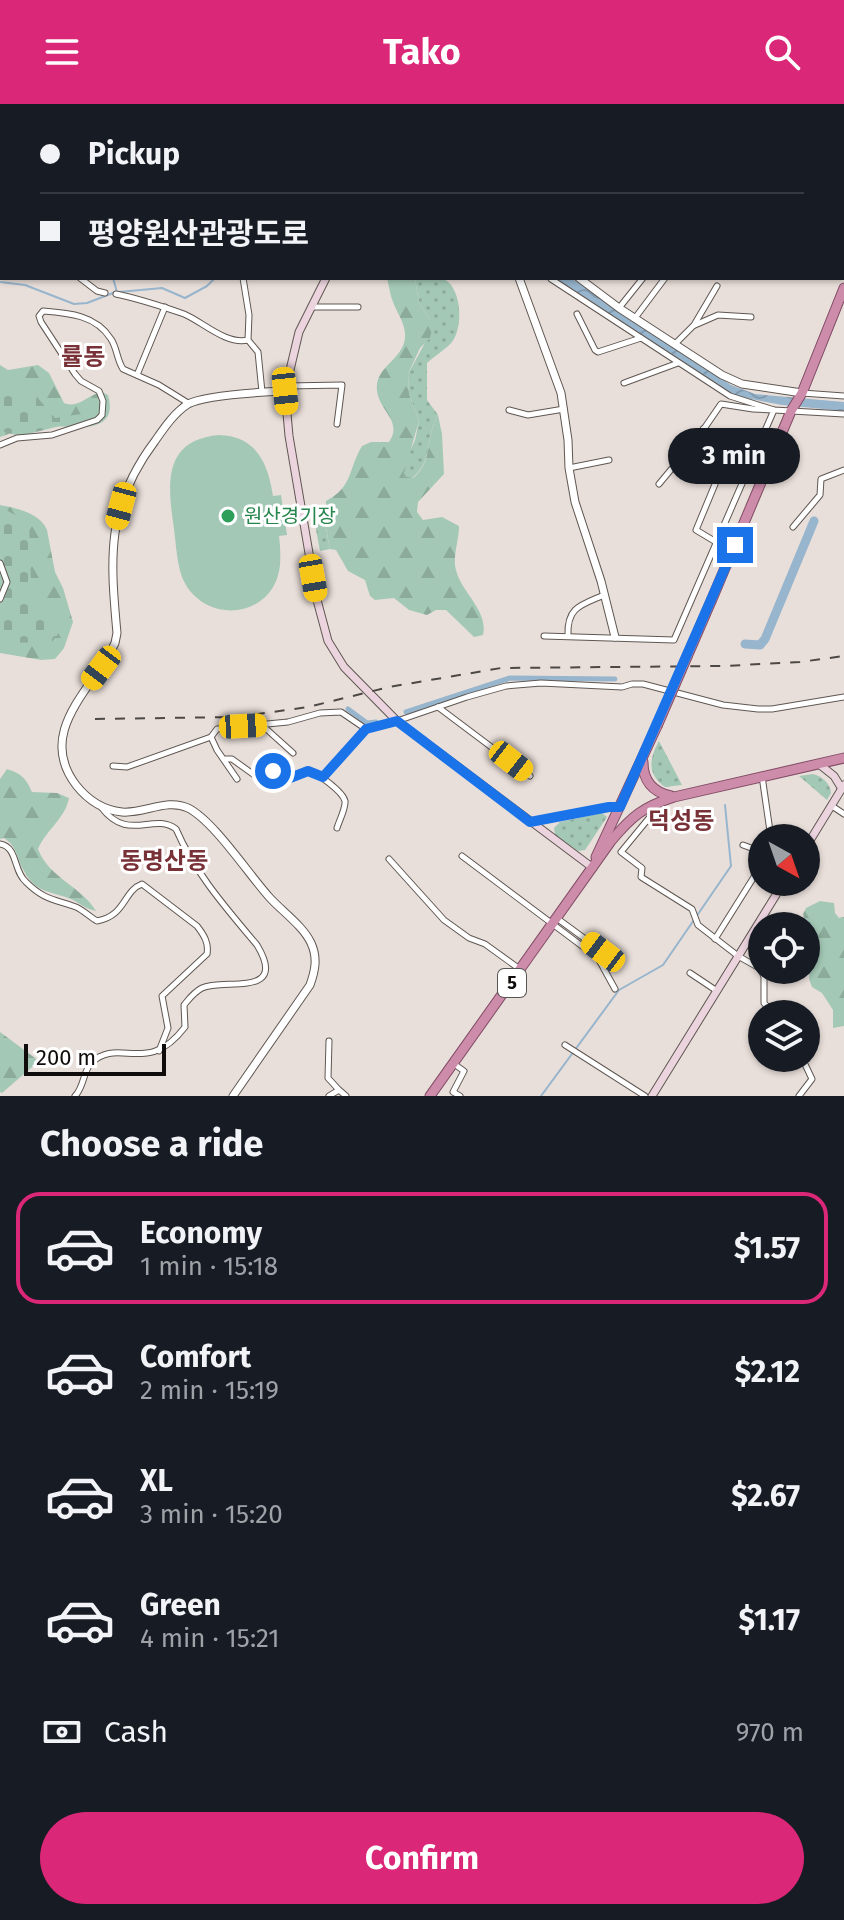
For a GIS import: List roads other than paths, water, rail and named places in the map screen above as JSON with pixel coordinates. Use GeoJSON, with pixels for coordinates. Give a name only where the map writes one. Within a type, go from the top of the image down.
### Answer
{"type":"FeatureCollection","features":[{"type":"Feature","properties":{"kind":"highway"},"geometry":{"type":"LineString","coordinates":[[593,868],[599,847],[643,758],[801,395],[844,288]]}},
{"type":"Feature","properties":{"kind":"highway"},"geometry":{"type":"LineString","coordinates":[[643,758],[643,772],[653,789],[674,797]]}},
{"type":"Feature","properties":{"kind":"highway"},"geometry":{"type":"LineString","coordinates":[[593,868],[611,841],[637,813],[650,804],[844,758]]}},
{"type":"Feature","properties":{"kind":"highway","name":"5"},"geometry":{"type":"LineString","coordinates":[[430,1096],[593,868]]}},
{"type":"Feature","properties":{"kind":"main road"},"geometry":{"type":"LineString","coordinates":[[325,280],[310,307],[291,356],[285,388],[289,436],[317,600],[328,641],[344,667],[397,721],[593,868]]}},
{"type":"Feature","properties":{"kind":"main road"},"geometry":{"type":"LineString","coordinates":[[817,763],[843,787],[820,825]]}},
{"type":"Feature","properties":{"kind":"main road"},"geometry":{"type":"LineString","coordinates":[[652,1096],[775,896]]}},
{"type":"Feature","properties":{"kind":"street"},"geometry":{"type":"LineString","coordinates":[[82,280],[91,288],[105,293]]}},
{"type":"Feature","properties":{"kind":"street"},"geometry":{"type":"LineString","coordinates":[[243,280],[249,315],[248,340],[258,352],[262,392]]}},
{"type":"Feature","properties":{"kind":"street"},"geometry":{"type":"LineString","coordinates":[[520,280],[559,385],[575,502],[605,594],[615,637]]}},
{"type":"Feature","properties":{"kind":"street"},"geometry":{"type":"LineString","coordinates":[[553,280],[730,396],[774,410]]}},
{"type":"Feature","properties":{"kind":"street"},"geometry":{"type":"LineString","coordinates":[[619,308],[641,280]]}},
{"type":"Feature","properties":{"kind":"street"},"geometry":{"type":"LineString","coordinates":[[635,318],[664,280]]}},
{"type":"Feature","properties":{"kind":"street"},"geometry":{"type":"LineString","coordinates":[[590,281],[619,308],[722,375],[742,384],[785,393],[844,396]]}},
{"type":"Feature","properties":{"kind":"street"},"geometry":{"type":"LineString","coordinates":[[675,344],[694,325],[717,286]]}},
{"type":"Feature","properties":{"kind":"street"},"geometry":{"type":"LineString","coordinates":[[116,294],[165,307],[226,337],[243,342],[248,340]]}},
{"type":"Feature","properties":{"kind":"street"},"geometry":{"type":"LineString","coordinates":[[137,375],[165,307]]}},
{"type":"Feature","properties":{"kind":"street"},"geometry":{"type":"LineString","coordinates":[[310,307],[358,307]]}},
{"type":"Feature","properties":{"kind":"street"},"geometry":{"type":"LineString","coordinates":[[0,445],[17,438],[52,435],[97,420],[102,415],[103,401],[99,391],[78,379],[41,322],[41,312],[76,315],[91,320],[111,339],[120,366],[189,404]]}},
{"type":"Feature","properties":{"kind":"street"},"geometry":{"type":"LineString","coordinates":[[577,314],[598,352],[641,338]]}},
{"type":"Feature","properties":{"kind":"street"},"geometry":{"type":"LineString","coordinates":[[694,325],[718,315],[751,317]]}},
{"type":"Feature","properties":{"kind":"street"},"geometry":{"type":"LineString","coordinates":[[624,383],[678,363]]}},
{"type":"Feature","properties":{"kind":"street"},"geometry":{"type":"LineString","coordinates":[[75,1096],[90,1065],[102,1056],[112,1053],[143,1055],[159,1051],[169,1044],[185,1027],[182,1009],[191,997],[206,987],[253,984],[263,975],[262,954],[208,886],[185,852],[176,829],[165,823],[137,827],[123,824],[107,814],[84,794],[69,774],[63,757],[63,734],[74,704],[115,643],[113,533],[129,482],[146,452],[172,419],[189,404],[285,388],[342,385],[337,424]]}},
{"type":"Feature","properties":{"kind":"street"},"geometry":{"type":"LineString","coordinates":[[659,484],[721,404],[844,414]]}},
{"type":"Feature","properties":{"kind":"street"},"geometry":{"type":"LineString","coordinates":[[509,410],[528,415],[564,409]]}},
{"type":"Feature","properties":{"kind":"street"},"geometry":{"type":"LineString","coordinates":[[544,636],[674,640],[774,410]]}},
{"type":"Feature","properties":{"kind":"street"},"geometry":{"type":"LineString","coordinates":[[703,429],[729,442],[730,448],[696,530],[716,542]]}},
{"type":"Feature","properties":{"kind":"street"},"geometry":{"type":"LineString","coordinates":[[569,468],[609,460]]}},
{"type":"Feature","properties":{"kind":"street"},"geometry":{"type":"LineString","coordinates":[[793,527],[820,495],[821,479],[844,470]]}},
{"type":"Feature","properties":{"kind":"street"},"geometry":{"type":"LineString","coordinates":[[0,563],[7,582],[0,599]]}},
{"type":"Feature","properties":{"kind":"street"},"geometry":{"type":"LineString","coordinates":[[568,635],[568,621],[575,610],[605,594]]}},
{"type":"Feature","properties":{"kind":"street"},"geometry":{"type":"LineString","coordinates":[[323,777],[366,729],[506,686],[541,683],[622,687],[643,684],[723,705],[758,709],[844,697]]}},
{"type":"Feature","properties":{"kind":"street"},"geometry":{"type":"LineString","coordinates":[[437,707],[530,776]]}},
{"type":"Feature","properties":{"kind":"street"},"geometry":{"type":"LineString","coordinates":[[113,766],[127,767],[211,737],[217,729],[288,722],[320,713],[341,712],[366,729]]}},
{"type":"Feature","properties":{"kind":"street"},"geometry":{"type":"LineString","coordinates":[[262,725],[293,753]]}},
{"type":"Feature","properties":{"kind":"street"},"geometry":{"type":"LineString","coordinates":[[211,737],[237,779]]}},
{"type":"Feature","properties":{"kind":"street"},"geometry":{"type":"LineString","coordinates":[[224,759],[232,759],[257,777],[273,771],[290,778],[308,771],[323,777],[345,802],[337,828]]}},
{"type":"Feature","properties":{"kind":"street"},"geometry":{"type":"LineString","coordinates":[[762,776],[769,824]]}},
{"type":"Feature","properties":{"kind":"street"},"geometry":{"type":"LineString","coordinates":[[100,806],[125,812],[175,804],[189,808],[209,826],[308,938],[313,948],[315,965],[310,985],[233,1096]]}},
{"type":"Feature","properties":{"kind":"street"},"geometry":{"type":"LineString","coordinates":[[832,806],[844,814]]}},
{"type":"Feature","properties":{"kind":"street"},"geometry":{"type":"LineString","coordinates":[[530,822],[620,807]]}},
{"type":"Feature","properties":{"kind":"street"},"geometry":{"type":"LineString","coordinates":[[649,818],[621,852],[642,868],[641,877],[692,909],[698,925],[738,956],[761,969],[764,1000]]}},
{"type":"Feature","properties":{"kind":"street"},"geometry":{"type":"LineString","coordinates":[[0,844],[7,845],[13,852],[20,877],[29,885],[50,900],[76,907],[97,921],[114,914],[126,902],[134,887],[142,884],[203,933],[207,954],[162,996],[168,1028],[159,1051]]}},
{"type":"Feature","properties":{"kind":"street"},"geometry":{"type":"LineString","coordinates":[[743,845],[748,847]]}},
{"type":"Feature","properties":{"kind":"street"},"geometry":{"type":"LineString","coordinates":[[462,856],[603,952],[598,958],[615,989]]}},
{"type":"Feature","properties":{"kind":"street"},"geometry":{"type":"LineString","coordinates":[[389,859],[444,920],[521,970]]}},
{"type":"Feature","properties":{"kind":"street"},"geometry":{"type":"LineString","coordinates":[[715,939],[748,886]]}},
{"type":"Feature","properties":{"kind":"street"},"geometry":{"type":"LineString","coordinates":[[690,973],[717,991]]}},
{"type":"Feature","properties":{"kind":"street"},"geometry":{"type":"LineString","coordinates":[[329,1041],[328,1078],[346,1096]]}},
{"type":"Feature","properties":{"kind":"street"},"geometry":{"type":"LineString","coordinates":[[565,1045],[645,1096]]}},
{"type":"Feature","properties":{"kind":"street"},"geometry":{"type":"LineString","coordinates":[[453,1064],[464,1071],[453,1092],[460,1096]]}},
{"type":"Feature","properties":{"kind":"street"},"geometry":{"type":"LineString","coordinates":[[799,1096],[812,1079],[809,1072]]}},
{"type":"Feature","properties":{"kind":"street"},"geometry":{"type":"LineString","coordinates":[[329,1096],[339,1090]]}},
{"type":"Feature","properties":{"kind":"water"},"geometry":{"type":"Polygon","coordinates":[[[558,280],[574,280],[731,385],[755,394],[844,402],[844,411],[782,405],[735,396],[558,280]]]}},
{"type":"Feature","properties":{"kind":"waterway"},"geometry":{"type":"LineString","coordinates":[[114,280],[117,292]]}},
{"type":"Feature","properties":{"kind":"waterway"},"geometry":{"type":"LineString","coordinates":[[119,292],[162,288],[185,298],[213,280]]}},
{"type":"Feature","properties":{"kind":"waterway"},"geometry":{"type":"LineString","coordinates":[[0,282],[25,285],[74,304],[87,303],[113,293]]}},
{"type":"Feature","properties":{"kind":"waterway"},"geometry":{"type":"LineString","coordinates":[[745,644],[760,645],[765,639],[814,521]]}},
{"type":"Feature","properties":{"kind":"waterway"},"geometry":{"type":"LineString","coordinates":[[406,712],[510,678],[615,679]]}},
{"type":"Feature","properties":{"kind":"waterway"},"geometry":{"type":"LineString","coordinates":[[348,709],[367,723],[376,722]]}},
{"type":"Feature","properties":{"kind":"waterway"},"geometry":{"type":"LineString","coordinates":[[541,1096],[619,990],[663,965],[731,866],[725,805]]}},
{"type":"Feature","properties":{"kind":"railway"},"geometry":{"type":"LineString","coordinates":[[95,719],[237,717],[308,707],[389,687],[501,668],[724,666],[844,656]]}},
{"type":"Feature","properties":{"kind":"place","name":"원산경기장"},"geometry":{"type":"Point","coordinates":[228,516]}},
{"type":"Feature","properties":{"kind":"district","name":"률동"},"geometry":{"type":"Point","coordinates":[83,357]}},
{"type":"Feature","properties":{"kind":"district","name":"덕성동"},"geometry":{"type":"Point","coordinates":[681,821]}},
{"type":"Feature","properties":{"kind":"district","name":"동명산동"},"geometry":{"type":"Point","coordinates":[164,861]}}]}
